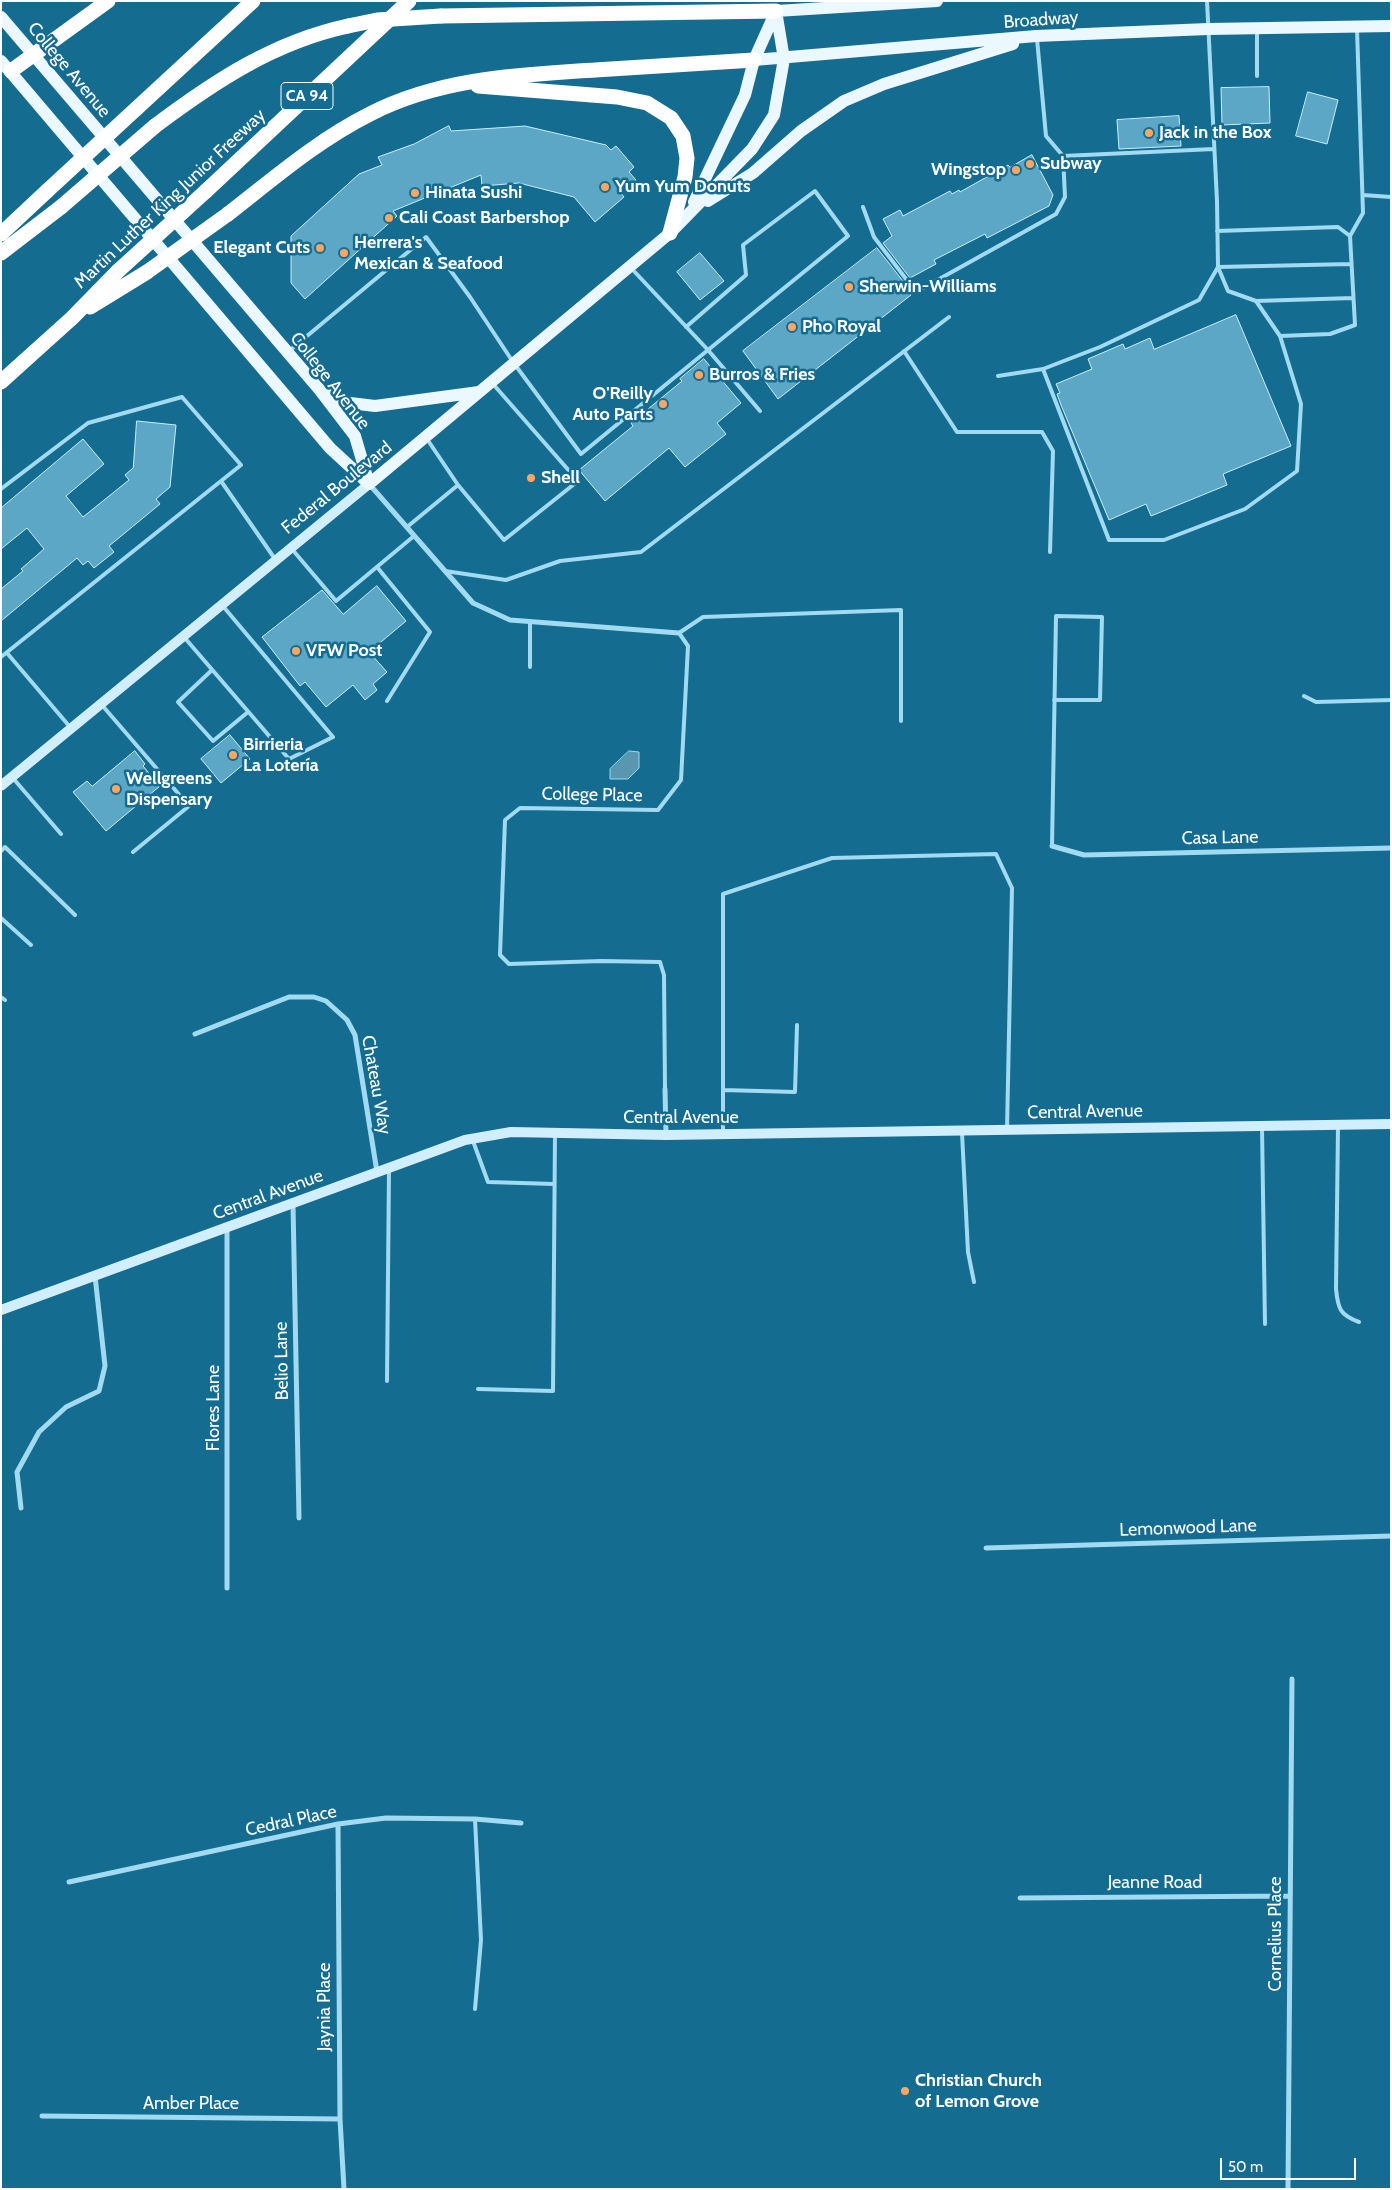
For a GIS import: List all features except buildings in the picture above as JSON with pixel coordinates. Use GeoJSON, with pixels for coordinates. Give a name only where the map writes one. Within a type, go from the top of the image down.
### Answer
{"type":"FeatureCollection","features":[{"type":"Feature","properties":{"kind":"highway"},"geometry":{"type":"LineString","coordinates":[[6,66],[32,54],[108,1]]}},
{"type":"Feature","properties":{"kind":"highway"},"geometry":{"type":"LineString","coordinates":[[1,234],[253,1]]}},
{"type":"Feature","properties":{"kind":"highway","name":"Martin Luther King Junior Freeway"},"geometry":{"type":"LineString","coordinates":[[1,382],[72,318],[118,271],[409,1]]}},
{"type":"Feature","properties":{"kind":"highway"},"geometry":{"type":"LineString","coordinates":[[1,253],[61,207],[155,126],[223,77],[255,59],[318,32],[377,20],[441,16],[776,6]]}},
{"type":"Feature","properties":{"kind":"highway"},"geometry":{"type":"LineString","coordinates":[[72,318],[148,272],[332,136],[370,114],[407,98],[454,84],[498,76],[754,60]]}},
{"type":"Feature","properties":{"kind":"highway"},"geometry":{"type":"LineString","coordinates":[[454,84],[617,97],[647,103],[671,118],[683,136],[686,158],[685,177],[670,233]]}},
{"type":"Feature","properties":{"kind":"main road"},"geometry":{"type":"LineString","coordinates":[[776,6],[936,1]]}},
{"type":"Feature","properties":{"kind":"main road","name":"Federal Boulevard"},"geometry":{"type":"LineString","coordinates":[[369,484],[670,233],[752,149],[774,115],[784,58],[776,6]]}},
{"type":"Feature","properties":{"kind":"main road","name":"Federal Boulevard"},"geometry":{"type":"LineString","coordinates":[[690,211],[745,95],[754,60],[776,6]]}},
{"type":"Feature","properties":{"kind":"main road","name":"College Avenue"},"geometry":{"type":"LineString","coordinates":[[1,17],[319,390],[355,436],[369,484]]}},
{"type":"Feature","properties":{"kind":"main road","name":"Broadway"},"geometry":{"type":"LineString","coordinates":[[754,60],[1036,36],[1208,28],[1391,26]]}},
{"type":"Feature","properties":{"kind":"main road"},"geometry":{"type":"LineString","coordinates":[[690,211],[753,173],[801,131],[844,101],[884,84],[1036,36]]}},
{"type":"Feature","properties":{"kind":"main road"},"geometry":{"type":"LineString","coordinates":[[6,66],[330,448],[369,484]]}},
{"type":"Feature","properties":{"kind":"main road"},"geometry":{"type":"LineString","coordinates":[[319,390],[342,402],[375,406],[480,392]]}},
{"type":"Feature","properties":{"kind":"street"},"geometry":{"type":"LineString","coordinates":[[369,484],[473,603],[510,620],[679,633]]}},
{"type":"Feature","properties":{"kind":"street","name":"Federal Boulevard"},"geometry":{"type":"LineString","coordinates":[[1,786],[369,484]]}},
{"type":"Feature","properties":{"kind":"street","name":"Casa Lane"},"geometry":{"type":"LineString","coordinates":[[1052,846],[1084,855],[1391,848]]}},
{"type":"Feature","properties":{"kind":"street","name":"Chateau Way"},"geometry":{"type":"LineString","coordinates":[[195,1034],[289,997],[314,997],[326,1001],[347,1020],[355,1035],[377,1172]]}},
{"type":"Feature","properties":{"kind":"street","name":"College Place"},"geometry":{"type":"LineString","coordinates":[[665,1089],[666,1135]]}},
{"type":"Feature","properties":{"kind":"street","name":"Central Avenue"},"geometry":{"type":"LineString","coordinates":[[1,1310],[377,1172],[473,1139],[512,1132],[666,1135],[1391,1124]]}},
{"type":"Feature","properties":{"kind":"street","name":"Belio Lane"},"geometry":{"type":"LineString","coordinates":[[293,1204],[299,1518]]}},
{"type":"Feature","properties":{"kind":"street","name":"Flores Lane"},"geometry":{"type":"LineString","coordinates":[[227,1588],[228,1227]]}},
{"type":"Feature","properties":{"kind":"street"},"geometry":{"type":"LineString","coordinates":[[21,1508],[17,1472],[38,1432],[66,1407],[99,1391],[105,1366],[95,1275]]}},
{"type":"Feature","properties":{"kind":"street","name":"Lemonwood Lane"},"geometry":{"type":"LineString","coordinates":[[986,1548],[1391,1536]]}},
{"type":"Feature","properties":{"kind":"street","name":"Cornelius Place"},"geometry":{"type":"LineString","coordinates":[[1288,2189],[1292,1679]]}},
{"type":"Feature","properties":{"kind":"street","name":"Cedral Place"},"geometry":{"type":"LineString","coordinates":[[69,1882],[338,1824],[386,1818],[475,1819],[521,1823]]}},
{"type":"Feature","properties":{"kind":"street","name":"Jaynia Place"},"geometry":{"type":"LineString","coordinates":[[338,1824],[340,2119],[344,2189]]}},
{"type":"Feature","properties":{"kind":"street","name":"Jeanne Road"},"geometry":{"type":"LineString","coordinates":[[1020,1898],[1290,1896]]}},
{"type":"Feature","properties":{"kind":"street","name":"Amber Place"},"geometry":{"type":"LineString","coordinates":[[42,2116],[340,2119]]}},
{"type":"Feature","properties":{"kind":"lane"},"geometry":{"type":"LineString","coordinates":[[1207,1],[1218,267],[1228,291],[1256,301],[1353,298]]}},
{"type":"Feature","properties":{"kind":"lane"},"geometry":{"type":"LineString","coordinates":[[1280,336],[1330,334],[1355,325],[1350,236],[1363,213],[1357,27]]}},
{"type":"Feature","properties":{"kind":"lane"},"geometry":{"type":"LineString","coordinates":[[1257,28],[1257,76]]}},
{"type":"Feature","properties":{"kind":"lane"},"geometry":{"type":"LineString","coordinates":[[863,207],[874,237],[916,292],[1056,214],[1065,196],[1063,156],[1046,136],[1036,36]]}},
{"type":"Feature","properties":{"kind":"lane"},"geometry":{"type":"LineString","coordinates":[[1063,156],[1214,149]]}},
{"type":"Feature","properties":{"kind":"lane"},"geometry":{"type":"LineString","coordinates":[[287,352],[426,237],[470,297],[513,362],[581,454],[848,236],[815,191],[743,245],[746,274],[686,327]]}},
{"type":"Feature","properties":{"kind":"lane"},"geometry":{"type":"LineString","coordinates":[[1363,195],[1391,197]]}},
{"type":"Feature","properties":{"kind":"lane"},"geometry":{"type":"LineString","coordinates":[[1217,232],[1338,227],[1350,236]]}},
{"type":"Feature","properties":{"kind":"lane"},"geometry":{"type":"LineString","coordinates":[[1218,267],[1352,264]]}},
{"type":"Feature","properties":{"kind":"lane"},"geometry":{"type":"LineString","coordinates":[[629,266],[708,350],[760,411]]}},
{"type":"Feature","properties":{"kind":"lane"},"geometry":{"type":"LineString","coordinates":[[998,376],[1043,369],[1100,347],[1200,300],[1218,267]]}},
{"type":"Feature","properties":{"kind":"lane"},"geometry":{"type":"LineString","coordinates":[[1043,369],[1109,540],[1164,540],[1245,509],[1297,471],[1301,404],[1280,336],[1256,301]]}},
{"type":"Feature","properties":{"kind":"lane"},"geometry":{"type":"LineString","coordinates":[[445,571],[506,580],[560,561],[641,552],[948,317]]}},
{"type":"Feature","properties":{"kind":"lane"},"geometry":{"type":"LineString","coordinates":[[904,351],[957,432],[1042,432],[1053,451],[1050,552]]}},
{"type":"Feature","properties":{"kind":"lane"},"geometry":{"type":"LineString","coordinates":[[426,437],[458,485],[504,540],[578,481],[491,382]]}},
{"type":"Feature","properties":{"kind":"lane"},"geometry":{"type":"LineString","coordinates":[[1,490],[88,422],[182,397],[241,465],[1,657]]}},
{"type":"Feature","properties":{"kind":"lane"},"geometry":{"type":"LineString","coordinates":[[221,481],[276,560]]}},
{"type":"Feature","properties":{"kind":"lane"},"geometry":{"type":"LineString","coordinates":[[407,527],[458,485]]}},
{"type":"Feature","properties":{"kind":"lane"},"geometry":{"type":"LineString","coordinates":[[291,548],[336,601],[414,536]]}},
{"type":"Feature","properties":{"kind":"lane"},"geometry":{"type":"LineString","coordinates":[[377,567],[430,632],[387,701]]}},
{"type":"Feature","properties":{"kind":"lane"},"geometry":{"type":"LineString","coordinates":[[183,637],[289,759],[333,737],[222,605]]}},
{"type":"Feature","properties":{"kind":"lane"},"geometry":{"type":"LineString","coordinates":[[679,633],[703,617],[901,610],[901,721]]}},
{"type":"Feature","properties":{"kind":"lane"},"geometry":{"type":"LineString","coordinates":[[1052,846],[1054,700],[1056,616],[1102,617],[1100,700],[1054,700]]}},
{"type":"Feature","properties":{"kind":"lane"},"geometry":{"type":"LineString","coordinates":[[530,622],[530,667]]}},
{"type":"Feature","properties":{"kind":"lane","name":"College Place"},"geometry":{"type":"LineString","coordinates":[[665,1089],[664,975],[660,962],[601,961],[509,964],[500,954],[505,820],[520,808],[658,810],[681,780],[688,646],[679,633]]}},
{"type":"Feature","properties":{"kind":"lane"},"geometry":{"type":"LineString","coordinates":[[7,653],[72,728]]}},
{"type":"Feature","properties":{"kind":"lane"},"geometry":{"type":"LineString","coordinates":[[212,670],[178,702],[213,741],[248,712]]}},
{"type":"Feature","properties":{"kind":"lane"},"geometry":{"type":"LineString","coordinates":[[1304,696],[1316,702],[1391,700]]}},
{"type":"Feature","properties":{"kind":"lane"},"geometry":{"type":"LineString","coordinates":[[101,704],[189,806],[133,852]]}},
{"type":"Feature","properties":{"kind":"lane"},"geometry":{"type":"LineString","coordinates":[[12,777],[61,834]]}},
{"type":"Feature","properties":{"kind":"lane"},"geometry":{"type":"LineString","coordinates":[[1,851],[5,848],[75,915]]}},
{"type":"Feature","properties":{"kind":"lane"},"geometry":{"type":"LineString","coordinates":[[724,1134],[723,894],[832,858],[996,854],[1012,888],[1007,1130]]}},
{"type":"Feature","properties":{"kind":"lane"},"geometry":{"type":"LineString","coordinates":[[1,918],[31,945]]}},
{"type":"Feature","properties":{"kind":"lane"},"geometry":{"type":"LineString","coordinates":[[724,1090],[795,1092],[797,1025]]}},
{"type":"Feature","properties":{"kind":"lane"},"geometry":{"type":"LineString","coordinates":[[1338,1124],[1336,1289],[1338,1304],[1345,1317],[1359,1322]]}},
{"type":"Feature","properties":{"kind":"lane"},"geometry":{"type":"LineString","coordinates":[[1262,1126],[1265,1324]]}},
{"type":"Feature","properties":{"kind":"lane"},"geometry":{"type":"LineString","coordinates":[[962,1130],[968,1252],[974,1282]]}},
{"type":"Feature","properties":{"kind":"lane"},"geometry":{"type":"LineString","coordinates":[[478,1388],[553,1391],[555,1133]]}},
{"type":"Feature","properties":{"kind":"lane"},"geometry":{"type":"LineString","coordinates":[[473,1139],[488,1182],[554,1184]]}},
{"type":"Feature","properties":{"kind":"lane"},"geometry":{"type":"LineString","coordinates":[[387,1381],[389,1168]]}},
{"type":"Feature","properties":{"kind":"lane"},"geometry":{"type":"LineString","coordinates":[[475,1819],[481,1940],[475,2009]]}},
{"type":"Feature","properties":{"kind":"water"},"geometry":{"type":"Polygon","coordinates":[[[629,751],[639,752],[639,768],[628,779],[610,779],[610,769],[629,751]]]}},
{"type":"Feature","properties":{"kind":"place","name":"Jack in the Box"},"geometry":{"type":"Point","coordinates":[1149,133]}},
{"type":"Feature","properties":{"kind":"place","name":"Subway"},"geometry":{"type":"Point","coordinates":[1030,164]}},
{"type":"Feature","properties":{"kind":"place","name":"Wingstop"},"geometry":{"type":"Point","coordinates":[1016,170]}},
{"type":"Feature","properties":{"kind":"place","name":"Yum Yum Donuts"},"geometry":{"type":"Point","coordinates":[605,187]}},
{"type":"Feature","properties":{"kind":"place","name":"Hinata Sushi"},"geometry":{"type":"Point","coordinates":[415,193]}},
{"type":"Feature","properties":{"kind":"place","name":"Cali Coast Barbershop"},"geometry":{"type":"Point","coordinates":[389,218]}},
{"type":"Feature","properties":{"kind":"place","name":"Elegant Cuts"},"geometry":{"type":"Point","coordinates":[320,248]}},
{"type":"Feature","properties":{"kind":"place","name":"Herrera's Mexican & Seafood"},"geometry":{"type":"Point","coordinates":[344,253]}},
{"type":"Feature","properties":{"kind":"place","name":"Sherwin-Williams"},"geometry":{"type":"Point","coordinates":[849,287]}},
{"type":"Feature","properties":{"kind":"place","name":"Pho Royal"},"geometry":{"type":"Point","coordinates":[792,327]}},
{"type":"Feature","properties":{"kind":"place","name":"Burros & Fries"},"geometry":{"type":"Point","coordinates":[699,375]}},
{"type":"Feature","properties":{"kind":"place","name":"O'Reilly Auto Parts"},"geometry":{"type":"Point","coordinates":[663,404]}},
{"type":"Feature","properties":{"kind":"place","name":"Shell"},"geometry":{"type":"Point","coordinates":[531,478]}},
{"type":"Feature","properties":{"kind":"place","name":"VFW Post"},"geometry":{"type":"Point","coordinates":[296,651]}},
{"type":"Feature","properties":{"kind":"place","name":"Birrieria La Lotería"},"geometry":{"type":"Point","coordinates":[233,755]}},
{"type":"Feature","properties":{"kind":"place","name":"Wellgreens Dispensary"},"geometry":{"type":"Point","coordinates":[116,789]}},
{"type":"Feature","properties":{"kind":"place","name":"Christian Church of Lemon Grove"},"geometry":{"type":"Point","coordinates":[905,2091]}}]}
